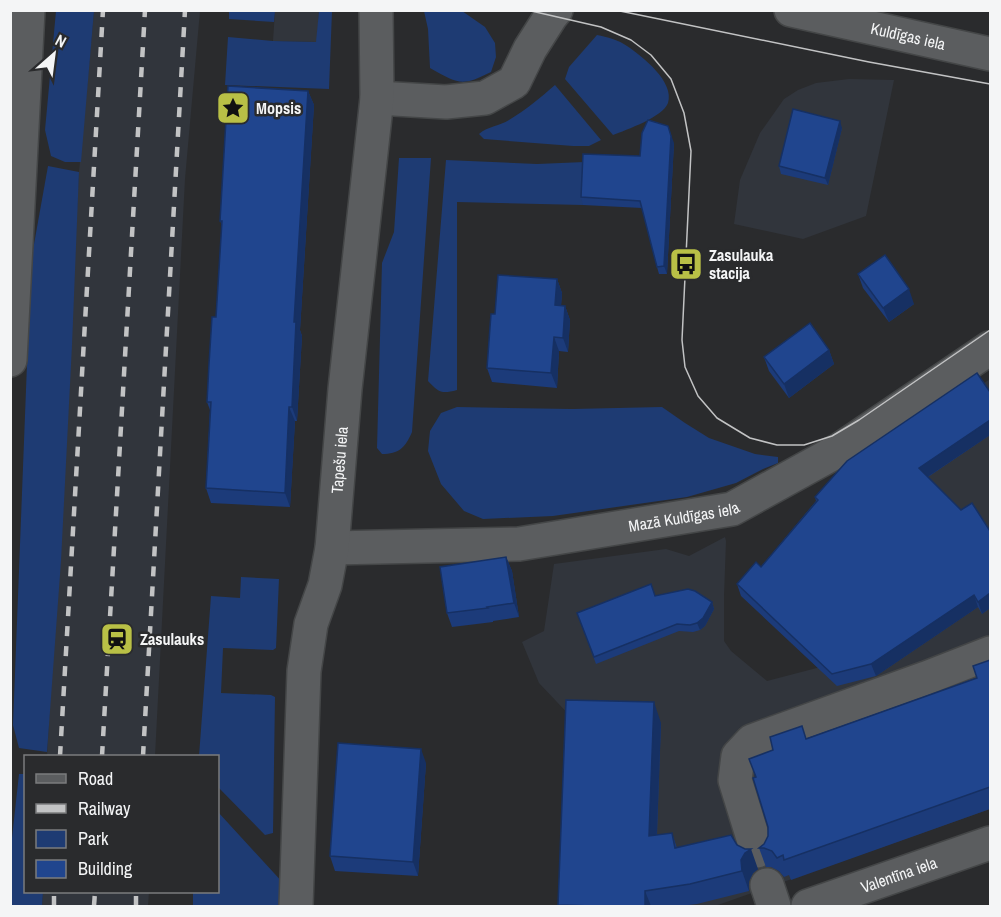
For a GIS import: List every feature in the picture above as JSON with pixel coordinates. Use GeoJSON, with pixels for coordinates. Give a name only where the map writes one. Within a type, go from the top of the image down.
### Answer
{"type":"FeatureCollection","features":[{"type":"Feature","properties":{"kind":"street"},"geometry":{"type":"LineString","coordinates":[[10,360],[28,10]]}},
{"type":"Feature","properties":{"kind":"street","name":"Tapešu iela"},"geometry":{"type":"LineString","coordinates":[[296,906],[304,670],[311,624],[325,585],[332,548],[345,389],[377,98],[376,10]]}},
{"type":"Feature","properties":{"kind":"street"},"geometry":{"type":"LineString","coordinates":[[377,98],[446,102],[485,98],[514,81],[530,49],[556,10]]}},
{"type":"Feature","properties":{"kind":"street","name":"Kuldīgas iela"},"geometry":{"type":"LineString","coordinates":[[801,11],[990,54]]}},
{"type":"Feature","properties":{"kind":"street","name":"Mazā Kuldīgas iela"},"geometry":{"type":"LineString","coordinates":[[332,548],[519,544],[732,509],[840,448],[990,348]]}},
{"type":"Feature","properties":{"kind":"street"},"geometry":{"type":"LineString","coordinates":[[757,850],[735,780],[738,756],[752,741],[990,653]]}},
{"type":"Feature","properties":{"kind":"street","name":"Valentīna iela"},"geometry":{"type":"LineString","coordinates":[[808,906],[990,843]]}},
{"type":"Feature","properties":{"kind":"shaded area"},"geometry":{"type":"Polygon","coordinates":[[[94,11],[200,11],[185,179],[155,755],[47,755],[79,172],[94,11]]]}},
{"type":"Feature","properties":{"kind":"shaded area"},"geometry":{"type":"Polygon","coordinates":[[[275,11],[319,11],[317,42],[273,41],[275,11]]]}},
{"type":"Feature","properties":{"kind":"shaded area"},"geometry":{"type":"Polygon","coordinates":[[[849,79],[894,80],[866,216],[803,239],[734,224],[740,180],[760,133],[784,99],[816,83],[849,79]]]}},
{"type":"Feature","properties":{"kind":"shaded area"},"geometry":{"type":"Polygon","coordinates":[[[990,379],[990,809],[715,906],[566,906],[574,720],[539,683],[522,642],[544,631],[554,564],[666,549],[689,556],[725,537],[724,641],[731,651],[767,681],[832,664],[888,449],[990,379]]]}},
{"type":"Feature","properties":{"kind":"shaded area"},"geometry":{"type":"Polygon","coordinates":[[[43,893],[149,893],[148,906],[42,906],[43,893]]]}},
{"type":"Feature","properties":{"kind":"green space"},"geometry":{"type":"Polygon","coordinates":[[[56,11],[94,11],[81,162],[65,162],[51,156],[45,130],[56,11]]]}},
{"type":"Feature","properties":{"kind":"green space"},"geometry":{"type":"Polygon","coordinates":[[[229,11],[275,11],[274,22],[229,19],[229,11]]]}},
{"type":"Feature","properties":{"kind":"green space"},"geometry":{"type":"Polygon","coordinates":[[[319,11],[332,11],[329,89],[225,85],[228,37],[316,42],[319,11]]]}},
{"type":"Feature","properties":{"kind":"green space"},"geometry":{"type":"Polygon","coordinates":[[[424,11],[462,11],[485,27],[495,43],[496,57],[491,72],[473,80],[460,82],[430,68],[428,29],[424,11]]]}},
{"type":"Feature","properties":{"kind":"green space"},"geometry":{"type":"Polygon","coordinates":[[[597,35],[620,42],[641,56],[662,78],[669,95],[668,103],[659,113],[613,135],[565,79],[569,67],[597,35]]]}},
{"type":"Feature","properties":{"kind":"green space"},"geometry":{"type":"Polygon","coordinates":[[[555,85],[601,140],[589,146],[573,146],[484,139],[479,134],[515,116],[555,85]]]}},
{"type":"Feature","properties":{"kind":"green space"},"geometry":{"type":"Polygon","coordinates":[[[399,158],[431,158],[412,432],[401,449],[393,453],[382,454],[377,448],[382,263],[394,232],[399,158]]]}},
{"type":"Feature","properties":{"kind":"green space"},"geometry":{"type":"Polygon","coordinates":[[[446,160],[537,164],[585,162],[583,205],[457,202],[457,390],[444,392],[428,381],[446,160]]]}},
{"type":"Feature","properties":{"kind":"green space"},"geometry":{"type":"Polygon","coordinates":[[[48,166],[79,172],[61,561],[47,752],[19,748],[13,725],[31,261],[48,166]]]}},
{"type":"Feature","properties":{"kind":"green space"},"geometry":{"type":"Polygon","coordinates":[[[457,407],[572,409],[662,407],[709,438],[755,454],[778,457],[778,463],[736,483],[687,497],[553,516],[483,519],[464,511],[441,484],[428,451],[430,431],[441,413],[457,407]]]}},
{"type":"Feature","properties":{"kind":"green space"},"geometry":{"type":"Polygon","coordinates":[[[241,577],[279,579],[276,648],[273,650],[223,648],[221,693],[275,697],[273,833],[265,835],[219,788],[219,755],[199,755],[211,596],[240,598],[241,577]]]}},
{"type":"Feature","properties":{"kind":"green space"},"geometry":{"type":"Polygon","coordinates":[[[19,774],[24,774],[24,893],[43,893],[42,906],[11,906],[11,847],[19,774]]]}},
{"type":"Feature","properties":{"kind":"green space"},"geometry":{"type":"Polygon","coordinates":[[[219,813],[285,885],[283,906],[193,906],[193,893],[219,893],[219,813]]]}},
{"type":"Feature","properties":{"kind":"building"},"geometry":{"type":"Polygon","coordinates":[[[228,86],[308,91],[294,322],[296,322],[292,407],[289,407],[285,493],[206,488],[211,402],[207,402],[209,364],[212,317],[216,317],[228,86]]]}},
{"type":"Feature","properties":{"kind":"building"},"geometry":{"type":"Polygon","coordinates":[[[793,109],[840,121],[825,178],[779,166],[793,109]]]}},
{"type":"Feature","properties":{"kind":"building"},"geometry":{"type":"Polygon","coordinates":[[[648,120],[668,126],[671,136],[664,266],[657,267],[640,201],[581,197],[583,154],[640,156],[642,133],[648,120]]]}},
{"type":"Feature","properties":{"kind":"building"},"geometry":{"type":"Polygon","coordinates":[[[885,255],[909,289],[883,308],[858,274],[885,255]]]}},
{"type":"Feature","properties":{"kind":"building"},"geometry":{"type":"Polygon","coordinates":[[[498,275],[557,279],[555,305],[565,306],[563,338],[554,337],[551,373],[487,368],[491,314],[495,314],[498,275]]]}},
{"type":"Feature","properties":{"kind":"building"},"geometry":{"type":"Polygon","coordinates":[[[810,323],[829,350],[784,384],[764,357],[810,323]]]}},
{"type":"Feature","properties":{"kind":"building"},"geometry":{"type":"Polygon","coordinates":[[[977,373],[990,392],[990,420],[919,468],[961,510],[972,503],[990,531],[990,593],[978,602],[974,595],[871,664],[832,674],[737,584],[756,562],[761,567],[818,500],[815,497],[847,461],[977,373]]]}},
{"type":"Feature","properties":{"kind":"building"},"geometry":{"type":"Polygon","coordinates":[[[506,557],[514,603],[447,613],[440,567],[506,557]]]}},
{"type":"Feature","properties":{"kind":"building"},"geometry":{"type":"Polygon","coordinates":[[[651,584],[655,596],[688,589],[712,602],[703,618],[697,623],[677,624],[594,657],[577,613],[651,584]]]}},
{"type":"Feature","properties":{"kind":"building"},"geometry":{"type":"Polygon","coordinates":[[[990,660],[990,787],[784,860],[783,855],[777,858],[772,851],[759,848],[768,836],[768,827],[753,778],[756,777],[749,759],[773,750],[770,737],[802,726],[806,739],[977,678],[973,666],[990,660]]]}},
{"type":"Feature","properties":{"kind":"building"},"geometry":{"type":"Polygon","coordinates":[[[566,700],[654,702],[649,836],[672,833],[675,848],[731,835],[737,845],[751,849],[741,860],[742,871],[690,884],[645,891],[645,906],[558,905],[566,700]]]}},
{"type":"Feature","properties":{"kind":"building"},"geometry":{"type":"Polygon","coordinates":[[[338,743],[421,749],[413,862],[330,856],[338,743]]]}},
{"type":"Feature","properties":{"kind":"tram line"},"geometry":{"type":"LineString","coordinates":[[527,10],[601,27],[631,40],[651,55],[671,79],[684,113],[691,151],[682,340],[685,367],[698,396],[717,418],[750,438],[777,445],[804,445],[832,436],[990,330]]}},
{"type":"Feature","properties":{"kind":"tram line"},"geometry":{"type":"LineString","coordinates":[[615,10],[869,62],[990,84]]}},
{"type":"Feature","properties":{"kind":"railway"},"geometry":{"type":"LineString","coordinates":[[60,755],[103,10]]}},
{"type":"Feature","properties":{"kind":"railway"},"geometry":{"type":"LineString","coordinates":[[102,755],[145,10]]}},
{"type":"Feature","properties":{"kind":"railway"},"geometry":{"type":"LineString","coordinates":[[143,755],[185,10]]}},
{"type":"Feature","properties":{"kind":"railway"},"geometry":{"type":"LineString","coordinates":[[54,893],[54,906]]}},
{"type":"Feature","properties":{"kind":"railway"},"geometry":{"type":"LineString","coordinates":[[94,906],[95,893]]}},
{"type":"Feature","properties":{"kind":"railway"},"geometry":{"type":"LineString","coordinates":[[136,893],[136,906]]}},
{"type":"Feature","properties":{"kind":"place","name":"Mopsis"},"geometry":{"type":"Point","coordinates":[233,108]}},
{"type":"Feature","properties":{"kind":"place","name":"Zasulauka stacija"},"geometry":{"type":"Point","coordinates":[686,264]}},
{"type":"Feature","properties":{"kind":"place","name":"Zasulauks"},"geometry":{"type":"Point","coordinates":[117,639]}}]}
